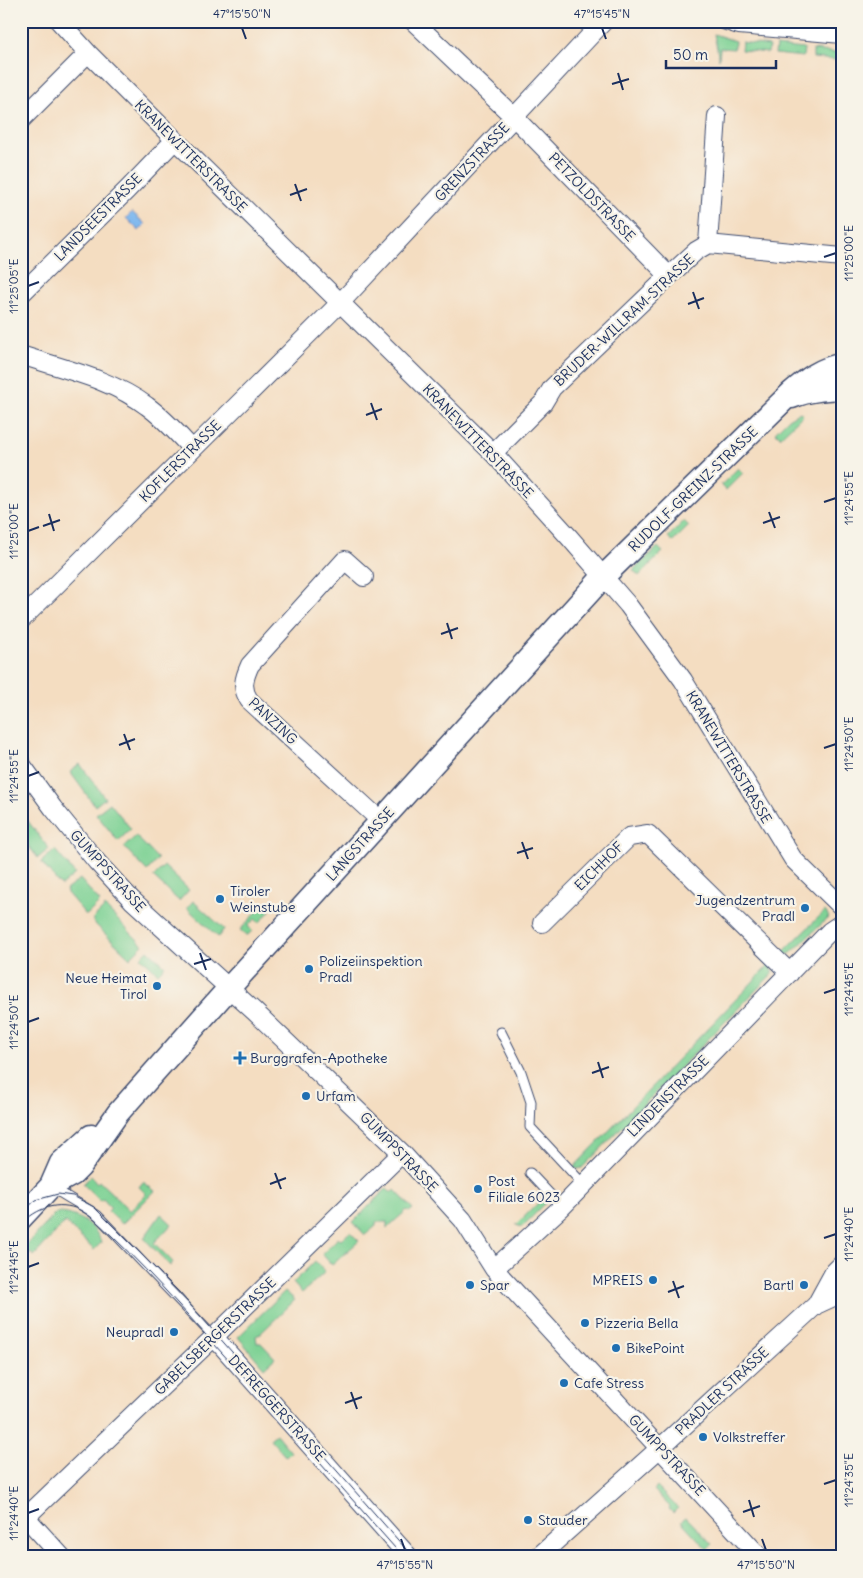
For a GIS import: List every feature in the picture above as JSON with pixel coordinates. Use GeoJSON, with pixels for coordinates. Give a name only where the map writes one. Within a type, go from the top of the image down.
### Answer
{"type":"FeatureCollection","features":[{"type":"Feature","properties":{"kind":"street","name":"KRANEWITTERSTRASSE"},"geometry":{"type":"LineString","coordinates":[[59,21],[88,53],[175,140],[493,453],[628,605],[683,680],[770,825],[793,859],[842,907]]}},
{"type":"Feature","properties":{"kind":"street","name":"PETZOLDSTRASSE"},"geometry":{"type":"LineString","coordinates":[[413,21],[514,117],[670,276]]}},
{"type":"Feature","properties":{"kind":"street","name":"GRENZSTRASSE"},"geometry":{"type":"LineString","coordinates":[[340,303],[604,21]]}},
{"type":"Feature","properties":{"kind":"street"},"geometry":{"type":"LineString","coordinates":[[726,21],[740,25],[842,34]]}},
{"type":"Feature","properties":{"kind":"street"},"geometry":{"type":"LineString","coordinates":[[21,120],[88,53]]}},
{"type":"Feature","properties":{"kind":"street"},"geometry":{"type":"LineString","coordinates":[[708,244],[717,116]]}},
{"type":"Feature","properties":{"kind":"street","name":"LANDSEESTRASSE"},"geometry":{"type":"LineString","coordinates":[[21,294],[175,140]]}},
{"type":"Feature","properties":{"kind":"street","name":"BRUDER-WILLRAM-STRASSE"},"geometry":{"type":"LineString","coordinates":[[493,453],[543,403],[552,388],[696,251],[708,244],[842,257]]}},
{"type":"Feature","properties":{"kind":"street","name":"KOFLERSTRASSE"},"geometry":{"type":"LineString","coordinates":[[21,620],[340,303]]}},
{"type":"Feature","properties":{"kind":"street"},"geometry":{"type":"LineString","coordinates":[[21,355],[102,382],[132,396],[158,414],[192,449]]}},
{"type":"Feature","properties":{"kind":"street","name":"RUDOLF-GREINZ-STRASSE"},"geometry":{"type":"LineString","coordinates":[[603,577],[784,400],[814,374],[832,366],[842,365]]}},
{"type":"Feature","properties":{"kind":"street","name":"RUDOLF-GREINZ-STRASSE"},"geometry":{"type":"LineString","coordinates":[[784,400],[802,393],[842,388]]}},
{"type":"Feature","properties":{"kind":"street","name":"PANZING"},"geometry":{"type":"LineString","coordinates":[[364,577],[345,560],[250,665],[244,690],[249,700],[381,821]]}},
{"type":"Feature","properties":{"kind":"street","name":"LANGSTRASSE"},"geometry":{"type":"LineString","coordinates":[[21,1218],[51,1186],[61,1163],[118,1113],[229,988],[603,577]]}},
{"type":"Feature","properties":{"kind":"street","name":"GUMPPSTRASSE"},"geometry":{"type":"LineString","coordinates":[[21,764],[53,808],[97,862],[138,906],[258,1015],[402,1153],[463,1220],[494,1268],[760,1557]]}},
{"type":"Feature","properties":{"kind":"street","name":"EICHHOF"},"geometry":{"type":"LineString","coordinates":[[542,923],[629,837],[648,834],[790,974]]}},
{"type":"Feature","properties":{"kind":"street","name":"LINDENSTRASSE"},"geometry":{"type":"LineString","coordinates":[[494,1268],[562,1207],[830,931],[842,924]]}},
{"type":"Feature","properties":{"kind":"street","name":"GABELSBERGERSTRASSE"},"geometry":{"type":"LineString","coordinates":[[24,1514],[214,1337],[402,1153]]}},
{"type":"Feature","properties":{"kind":"street","name":"PRADLER STRASSE"},"geometry":{"type":"LineString","coordinates":[[816,1305],[834,1272],[842,1264]]}},
{"type":"Feature","properties":{"kind":"street","name":"PRADLER STRASSE"},"geometry":{"type":"LineString","coordinates":[[538,1557],[816,1305],[842,1293]]}},
{"type":"Feature","properties":{"kind":"street","name":"DEFREGGERSTRASSE"},"geometry":{"type":"LineString","coordinates":[[214,1337],[408,1557]]}},
{"type":"Feature","properties":{"kind":"street"},"geometry":{"type":"LineString","coordinates":[[24,1514],[62,1557]]}},
{"type":"Feature","properties":{"kind":"lane"},"geometry":{"type":"LineString","coordinates":[[501,1032],[521,1072],[531,1102],[530,1127],[583,1184]]}},
{"type":"Feature","properties":{"kind":"lane"},"geometry":{"type":"LineString","coordinates":[[530,1173],[562,1207]]}},
{"type":"Feature","properties":{"kind":"lane","name":"DEFREGGERSTRASSE"},"geometry":{"type":"LineString","coordinates":[[51,1186],[66,1198],[98,1216],[214,1337]]}},
{"type":"Feature","properties":{"kind":"green space"},"geometry":{"type":"Polygon","coordinates":[[[714,34],[735,41],[734,49],[720,48],[719,59],[714,34]]]}},
{"type":"Feature","properties":{"kind":"green space"},"geometry":{"type":"Polygon","coordinates":[[[742,42],[769,46],[768,53],[741,50],[742,42]]]}},
{"type":"Feature","properties":{"kind":"green space"},"geometry":{"type":"Polygon","coordinates":[[[776,46],[804,49],[803,57],[775,54],[776,46]]]}},
{"type":"Feature","properties":{"kind":"green space"},"geometry":{"type":"Polygon","coordinates":[[[813,50],[838,53],[837,60],[813,58],[813,50]]]}},
{"type":"Feature","properties":{"kind":"green space"},"geometry":{"type":"Polygon","coordinates":[[[800,412],[803,415],[780,437],[775,432],[788,419],[800,412]]]}},
{"type":"Feature","properties":{"kind":"green space"},"geometry":{"type":"Polygon","coordinates":[[[738,468],[743,473],[726,490],[721,485],[738,468]]]}},
{"type":"Feature","properties":{"kind":"green space"},"geometry":{"type":"Polygon","coordinates":[[[684,521],[689,526],[673,542],[668,537],[684,521]]]}},
{"type":"Feature","properties":{"kind":"green space"},"geometry":{"type":"Polygon","coordinates":[[[658,547],[663,552],[639,576],[633,570],[658,547]]]}},
{"type":"Feature","properties":{"kind":"green space"},"geometry":{"type":"Polygon","coordinates":[[[80,764],[105,798],[95,806],[70,772],[80,764]]]}},
{"type":"Feature","properties":{"kind":"green space"},"geometry":{"type":"Polygon","coordinates":[[[110,803],[131,829],[118,841],[96,814],[110,803]]]}},
{"type":"Feature","properties":{"kind":"green space"},"geometry":{"type":"Polygon","coordinates":[[[21,812],[49,849],[38,858],[21,837],[21,812]]]}},
{"type":"Feature","properties":{"kind":"green space"},"geometry":{"type":"Polygon","coordinates":[[[136,836],[158,859],[147,871],[124,847],[136,836]]]}},
{"type":"Feature","properties":{"kind":"green space"},"geometry":{"type":"Polygon","coordinates":[[[55,850],[75,874],[62,885],[41,862],[55,850]]]}},
{"type":"Feature","properties":{"kind":"green space"},"geometry":{"type":"Polygon","coordinates":[[[164,866],[189,890],[179,901],[153,877],[164,866]]]}},
{"type":"Feature","properties":{"kind":"green space"},"geometry":{"type":"Polygon","coordinates":[[[80,879],[100,902],[86,915],[66,890],[80,879]]]}},
{"type":"Feature","properties":{"kind":"green space"},"geometry":{"type":"Polygon","coordinates":[[[193,901],[224,929],[218,937],[187,908],[193,901]]]}},
{"type":"Feature","properties":{"kind":"green space"},"geometry":{"type":"Polygon","coordinates":[[[263,905],[270,911],[259,923],[255,919],[248,926],[252,931],[246,935],[240,930],[263,905]]]}},
{"type":"Feature","properties":{"kind":"green space"},"geometry":{"type":"Polygon","coordinates":[[[105,907],[143,945],[130,958],[93,922],[93,919],[105,907]]]}},
{"type":"Feature","properties":{"kind":"green space"},"geometry":{"type":"Polygon","coordinates":[[[825,911],[829,917],[791,953],[786,955],[782,953],[825,911]]]}},
{"type":"Feature","properties":{"kind":"green space"},"geometry":{"type":"Polygon","coordinates":[[[148,950],[165,966],[158,973],[141,957],[148,950]]]}},
{"type":"Feature","properties":{"kind":"green space"},"geometry":{"type":"Polygon","coordinates":[[[769,965],[772,969],[772,974],[582,1168],[573,1168],[769,965]]]}},
{"type":"Feature","properties":{"kind":"green space"},"geometry":{"type":"Polygon","coordinates":[[[91,1176],[97,1183],[99,1181],[130,1211],[146,1194],[139,1187],[143,1182],[155,1191],[122,1224],[108,1211],[111,1208],[103,1199],[100,1201],[83,1184],[91,1176]]]}},
{"type":"Feature","properties":{"kind":"green space"},"geometry":{"type":"Polygon","coordinates":[[[387,1188],[392,1193],[395,1190],[413,1209],[409,1212],[407,1210],[387,1228],[387,1222],[376,1222],[376,1226],[365,1235],[353,1222],[387,1188]]]}},
{"type":"Feature","properties":{"kind":"green space"},"geometry":{"type":"Polygon","coordinates":[[[547,1194],[549,1200],[522,1227],[516,1225],[547,1194]]]}},
{"type":"Feature","properties":{"kind":"green space"},"geometry":{"type":"Polygon","coordinates":[[[56,1213],[77,1217],[90,1225],[101,1243],[94,1250],[65,1222],[34,1256],[31,1253],[28,1256],[22,1250],[56,1213]]]}},
{"type":"Feature","properties":{"kind":"green space"},"geometry":{"type":"Polygon","coordinates":[[[161,1214],[172,1224],[154,1243],[173,1262],[170,1266],[144,1238],[161,1214]]]}},
{"type":"Feature","properties":{"kind":"green space"},"geometry":{"type":"Polygon","coordinates":[[[350,1232],[359,1241],[332,1265],[322,1254],[338,1238],[341,1240],[350,1232]]]}},
{"type":"Feature","properties":{"kind":"green space"},"geometry":{"type":"Polygon","coordinates":[[[315,1261],[325,1272],[302,1293],[293,1283],[315,1261]]]}},
{"type":"Feature","properties":{"kind":"green space"},"geometry":{"type":"Polygon","coordinates":[[[285,1291],[295,1300],[256,1336],[257,1343],[261,1343],[275,1358],[264,1368],[238,1337],[285,1291]]]}},
{"type":"Feature","properties":{"kind":"green space"},"geometry":{"type":"Polygon","coordinates":[[[276,1434],[291,1452],[286,1457],[270,1439],[276,1434]]]}},
{"type":"Feature","properties":{"kind":"green space"},"geometry":{"type":"Polygon","coordinates":[[[657,1487],[678,1508],[673,1513],[669,1509],[670,1507],[654,1490],[657,1487]]]}},
{"type":"Feature","properties":{"kind":"green space"},"geometry":{"type":"Polygon","coordinates":[[[686,1517],[712,1544],[707,1549],[681,1521],[686,1517]]]}},
{"type":"Feature","properties":{"kind":"water"},"geometry":{"type":"Polygon","coordinates":[[[132,212],[145,224],[139,231],[126,218],[132,212]]]}},
{"type":"Feature","properties":{"kind":"tram line"},"geometry":{"type":"LineString","coordinates":[[21,1213],[36,1200],[58,1194],[73,1196],[94,1207],[179,1292],[413,1557]]}},
{"type":"Feature","properties":{"kind":"tram line"},"geometry":{"type":"LineString","coordinates":[[21,1224],[27,1218],[48,1207],[72,1207],[89,1215],[178,1304],[403,1557]]}},
{"type":"Feature","properties":{"kind":"place","name":"Tiroler Weinstube"},"geometry":{"type":"Point","coordinates":[220,899]}},
{"type":"Feature","properties":{"kind":"place","name":"Jugendzentrum Pradl"},"geometry":{"type":"Point","coordinates":[805,908]}},
{"type":"Feature","properties":{"kind":"place","name":"Polizeiinspektion Pradl"},"geometry":{"type":"Point","coordinates":[309,969]}},
{"type":"Feature","properties":{"kind":"place","name":"Neue Heimat Tirol"},"geometry":{"type":"Point","coordinates":[157,986]}},
{"type":"Feature","properties":{"kind":"place","name":"Burggrafen-Apotheke"},"geometry":{"type":"Point","coordinates":[240,1058]}},
{"type":"Feature","properties":{"kind":"place","name":"Urfam"},"geometry":{"type":"Point","coordinates":[306,1096]}},
{"type":"Feature","properties":{"kind":"place","name":"Post Filiale 6023"},"geometry":{"type":"Point","coordinates":[478,1189]}},
{"type":"Feature","properties":{"kind":"place","name":"MPREIS"},"geometry":{"type":"Point","coordinates":[653,1280]}},
{"type":"Feature","properties":{"kind":"place","name":"Spar"},"geometry":{"type":"Point","coordinates":[470,1285]}},
{"type":"Feature","properties":{"kind":"place","name":"Bartl"},"geometry":{"type":"Point","coordinates":[804,1285]}},
{"type":"Feature","properties":{"kind":"place","name":"Pizzeria Bella"},"geometry":{"type":"Point","coordinates":[585,1323]}},
{"type":"Feature","properties":{"kind":"place","name":"Neupradl"},"geometry":{"type":"Point","coordinates":[174,1332]}},
{"type":"Feature","properties":{"kind":"place","name":"BikePoint"},"geometry":{"type":"Point","coordinates":[616,1348]}},
{"type":"Feature","properties":{"kind":"place","name":"Cafe Stress"},"geometry":{"type":"Point","coordinates":[564,1383]}},
{"type":"Feature","properties":{"kind":"place","name":"Volkstreffer"},"geometry":{"type":"Point","coordinates":[703,1437]}},
{"type":"Feature","properties":{"kind":"place","name":"Stauder"},"geometry":{"type":"Point","coordinates":[528,1520]}}]}
